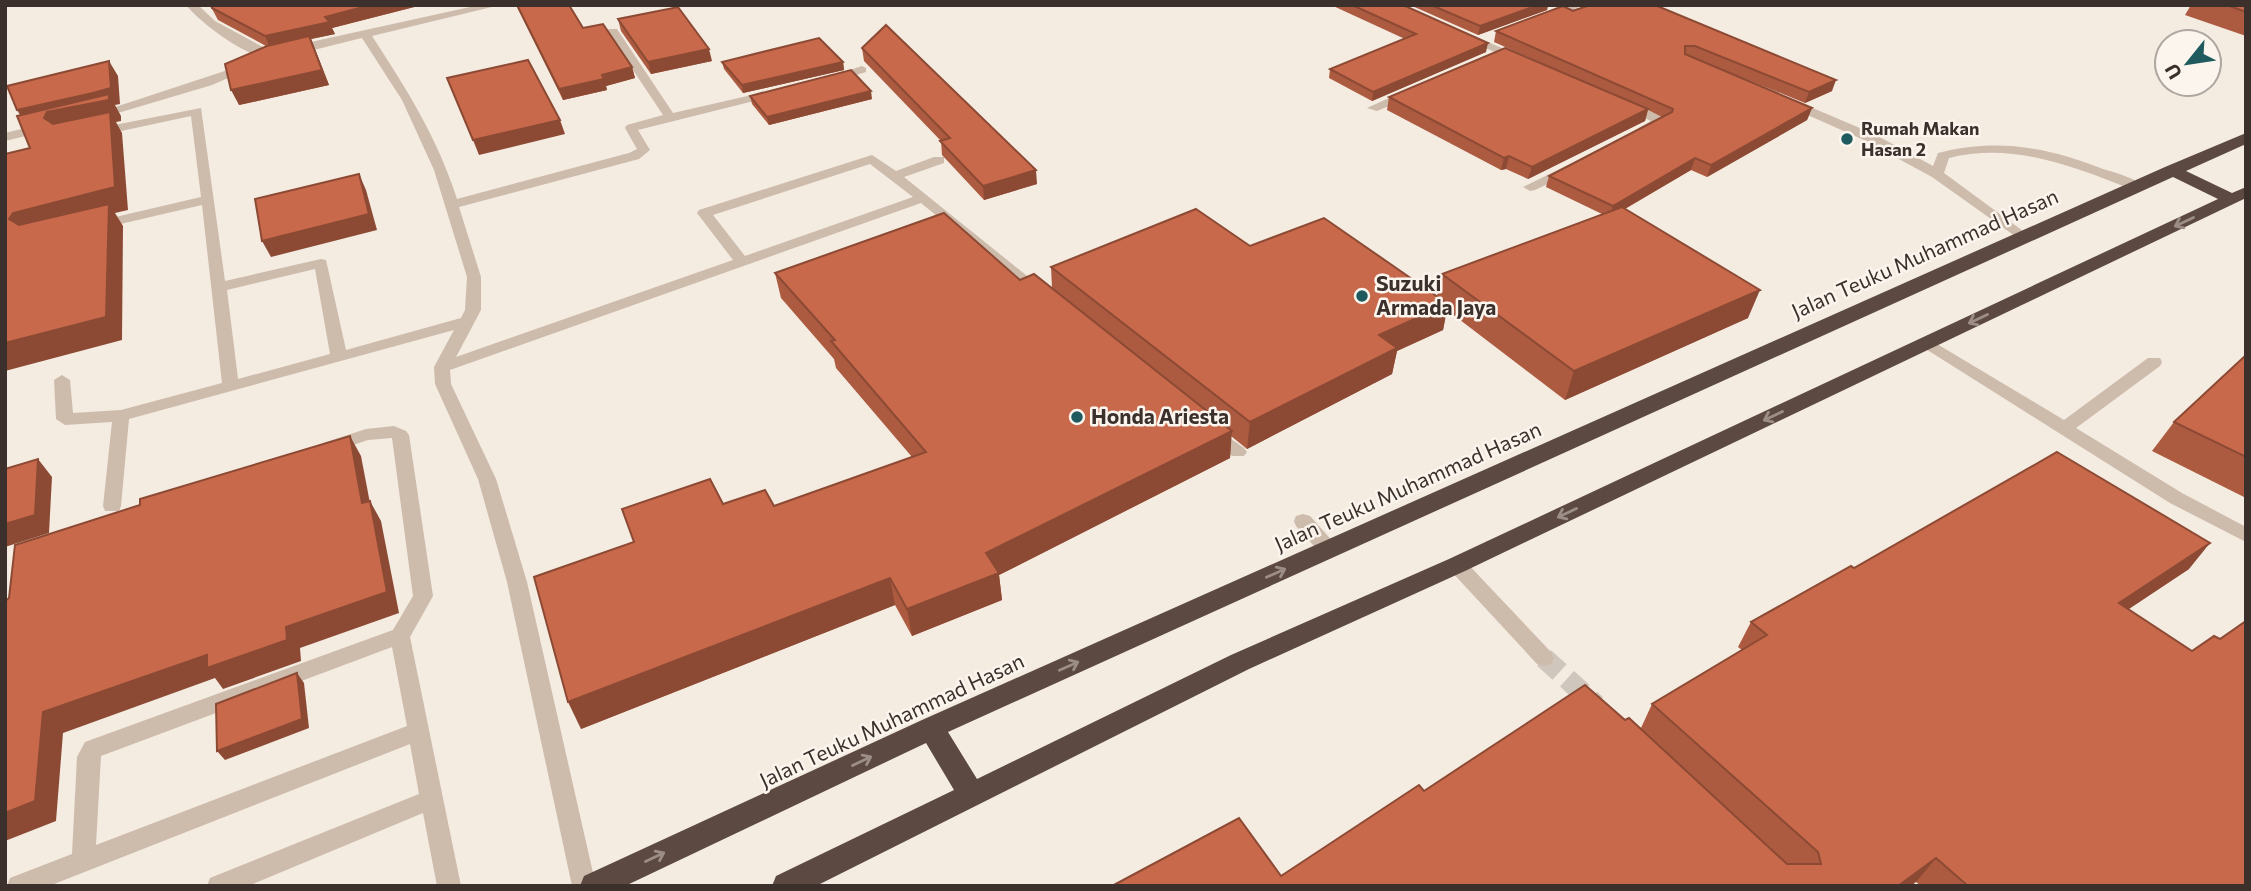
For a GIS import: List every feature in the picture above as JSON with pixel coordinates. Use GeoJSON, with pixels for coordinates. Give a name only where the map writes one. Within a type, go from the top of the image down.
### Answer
{"type":"FeatureCollection","features":[{"type":"Feature","properties":{"kind":"highway","name":"Jalan Teuku Muhammad Hasan"},"geometry":{"type":"LineString","coordinates":[[594,886],[931,728],[2246,138]]}},
{"type":"Feature","properties":{"kind":"highway"},"geometry":{"type":"LineString","coordinates":[[2171,170],[2239,196]]}},
{"type":"Feature","properties":{"kind":"highway"},"geometry":{"type":"LineString","coordinates":[[786,886],[1240,662],[1457,565],[2239,196]]}},
{"type":"Feature","properties":{"kind":"highway"},"geometry":{"type":"LineString","coordinates":[[931,728],[973,796]]}},
{"type":"Feature","properties":{"kind":"street"},"geometry":{"type":"LineString","coordinates":[[191,5],[211,23],[248,46],[269,55]]}},
{"type":"Feature","properties":{"kind":"street"},"geometry":{"type":"LineString","coordinates":[[80,119],[208,82],[269,55],[495,5]]}},
{"type":"Feature","properties":{"kind":"street"},"geometry":{"type":"LineString","coordinates":[[1542,19],[1579,5]]}},
{"type":"Feature","properties":{"kind":"street"},"geometry":{"type":"LineString","coordinates":[[1454,31],[1485,39],[1498,55],[1529,63]]}},
{"type":"Feature","properties":{"kind":"street"},"geometry":{"type":"LineString","coordinates":[[612,32],[670,117]]}},
{"type":"Feature","properties":{"kind":"street"},"geometry":{"type":"LineString","coordinates":[[365,34],[408,100],[441,170],[474,277],[472,310],[442,367],[443,384],[487,479],[517,582],[584,886]]}},
{"type":"Feature","properties":{"kind":"street"},"geometry":{"type":"LineString","coordinates":[[824,79],[862,70]]}},
{"type":"Feature","properties":{"kind":"street"},"geometry":{"type":"LineString","coordinates":[[1373,108],[1421,88]]}},
{"type":"Feature","properties":{"kind":"street"},"geometry":{"type":"LineString","coordinates":[[451,205],[634,156],[645,150],[631,128],[785,89]]}},
{"type":"Feature","properties":{"kind":"street"},"geometry":{"type":"LineString","coordinates":[[1771,95],[1869,137],[1937,174],[2022,237]]}},
{"type":"Feature","properties":{"kind":"street"},"geometry":{"type":"LineString","coordinates":[[1617,100],[1661,121],[1636,134]]}},
{"type":"Feature","properties":{"kind":"street"},"geometry":{"type":"LineString","coordinates":[[79,136],[197,111],[231,386]]}},
{"type":"Feature","properties":{"kind":"street"},"geometry":{"type":"LineString","coordinates":[[5,137],[56,125]]}},
{"type":"Feature","properties":{"kind":"street"},"geometry":{"type":"LineString","coordinates":[[1937,174],[1943,156],[1963,149],[2007,149],[2074,162],[2136,186]]}},
{"type":"Feature","properties":{"kind":"street"},"geometry":{"type":"LineString","coordinates":[[741,261],[704,213],[874,160],[1054,303]]}},
{"type":"Feature","properties":{"kind":"street"},"geometry":{"type":"LineString","coordinates":[[895,176],[939,160]]}},
{"type":"Feature","properties":{"kind":"street"},"geometry":{"type":"LineString","coordinates":[[1530,187],[1577,164]]}},
{"type":"Feature","properties":{"kind":"street"},"geometry":{"type":"LineString","coordinates":[[442,367],[923,198]]}},
{"type":"Feature","properties":{"kind":"street"},"geometry":{"type":"LineString","coordinates":[[87,228],[207,200]]}},
{"type":"Feature","properties":{"kind":"street"},"geometry":{"type":"LineString","coordinates":[[219,287],[321,263],[339,357]]}},
{"type":"Feature","properties":{"kind":"street"},"geometry":{"type":"LineString","coordinates":[[62,380],[65,419],[121,416],[465,322]]}},
{"type":"Feature","properties":{"kind":"street"},"geometry":{"type":"LineString","coordinates":[[1927,343],[2176,498],[2246,535]]}},
{"type":"Feature","properties":{"kind":"street"},"geometry":{"type":"LineString","coordinates":[[2065,428],[2154,362]]}},
{"type":"Feature","properties":{"kind":"street"},"geometry":{"type":"LineString","coordinates":[[112,506],[121,416]]}},
{"type":"Feature","properties":{"kind":"street"},"geometry":{"type":"LineString","coordinates":[[1206,426],[1238,452]]}},
{"type":"Feature","properties":{"kind":"street"},"geometry":{"type":"LineString","coordinates":[[84,861],[88,757],[93,749],[400,636],[413,617],[423,596],[400,435],[397,432],[384,431],[307,454]]}},
{"type":"Feature","properties":{"kind":"street"},"geometry":{"type":"LineString","coordinates":[[1303,521],[1329,550]]}},
{"type":"Feature","properties":{"kind":"street"},"geometry":{"type":"LineString","coordinates":[[1457,565],[1545,658]]}},
{"type":"Feature","properties":{"kind":"street"},"geometry":{"type":"LineString","coordinates":[[400,636],[449,886]]}},
{"type":"Feature","properties":{"kind":"street"},"geometry":{"type":"LineString","coordinates":[[19,886],[418,732]]}},
{"type":"Feature","properties":{"kind":"street"},"geometry":{"type":"LineString","coordinates":[[219,886],[432,799]]}},
{"type":"Feature","properties":{"kind":"building"},"geometry":{"type":"Polygon","coordinates":[[[211,5],[371,5],[325,17],[330,22],[265,36],[212,8],[211,5]]]}},
{"type":"Feature","properties":{"kind":"building"},"geometry":{"type":"Polygon","coordinates":[[[517,5],[569,5],[583,28],[603,24],[632,67],[602,75],[604,79],[559,89],[517,5]]]}},
{"type":"Feature","properties":{"kind":"building"},"geometry":{"type":"Polygon","coordinates":[[[1352,5],[1403,5],[1488,43],[1373,92],[1330,69],[1416,34],[1352,5]]]}},
{"type":"Feature","properties":{"kind":"building"},"geometry":{"type":"Polygon","coordinates":[[[1431,5],[1538,5],[1480,26],[1431,5]]]}},
{"type":"Feature","properties":{"kind":"building"},"geometry":{"type":"Polygon","coordinates":[[[1590,5],[1655,5],[1836,80],[1809,92],[1695,46],[1685,46],[1685,54],[1812,108],[1711,165],[1695,158],[1613,206],[1549,176],[1672,112],[1673,109],[1496,31],[1563,6],[1573,11],[1590,5]]]}},
{"type":"Feature","properties":{"kind":"building"},"geometry":{"type":"Polygon","coordinates":[[[2227,5],[2246,5],[2246,12],[2227,5]]]}},
{"type":"Feature","properties":{"kind":"building"},"geometry":{"type":"Polygon","coordinates":[[[678,7],[709,49],[648,62],[618,19],[678,7]]]}},
{"type":"Feature","properties":{"kind":"building"},"geometry":{"type":"Polygon","coordinates":[[[886,25],[1036,170],[983,186],[940,141],[950,138],[862,48],[886,25]]]}},
{"type":"Feature","properties":{"kind":"building"},"geometry":{"type":"Polygon","coordinates":[[[309,36],[322,70],[231,90],[225,64],[267,46],[309,36]]]}},
{"type":"Feature","properties":{"kind":"building"},"geometry":{"type":"Polygon","coordinates":[[[819,38],[843,62],[742,85],[722,62],[819,38]]]}},
{"type":"Feature","properties":{"kind":"building"},"geometry":{"type":"Polygon","coordinates":[[[1505,48],[1648,109],[1532,167],[1509,156],[1504,158],[1389,97],[1505,48]]]}},
{"type":"Feature","properties":{"kind":"building"},"geometry":{"type":"Polygon","coordinates":[[[528,60],[560,120],[473,140],[447,78],[528,60]]]}},
{"type":"Feature","properties":{"kind":"building"},"geometry":{"type":"Polygon","coordinates":[[[109,61],[111,88],[93,93],[17,110],[7,86],[109,61]]]}},
{"type":"Feature","properties":{"kind":"building"},"geometry":{"type":"Polygon","coordinates":[[[851,70],[871,91],[767,117],[750,96],[851,70]]]}},
{"type":"Feature","properties":{"kind":"building"},"geometry":{"type":"Polygon","coordinates":[[[109,94],[109,100],[47,112],[44,118],[53,124],[110,112],[115,187],[13,213],[9,219],[19,225],[109,204],[106,317],[5,343],[5,154],[30,148],[17,116],[109,94]]]}},
{"type":"Feature","properties":{"kind":"building"},"geometry":{"type":"Polygon","coordinates":[[[359,174],[369,214],[262,241],[255,199],[359,174]]]}},
{"type":"Feature","properties":{"kind":"building"},"geometry":{"type":"Polygon","coordinates":[[[1622,207],[1760,290],[1574,371],[1442,274],[1622,207]]]}},
{"type":"Feature","properties":{"kind":"building"},"geometry":{"type":"Polygon","coordinates":[[[1196,209],[1250,246],[1324,218],[1448,304],[1379,335],[1397,348],[1250,422],[1051,267],[1196,209]]]}},
{"type":"Feature","properties":{"kind":"building"},"geometry":{"type":"Polygon","coordinates":[[[944,213],[1020,280],[1034,274],[1232,431],[986,553],[999,573],[907,609],[890,578],[568,702],[534,577],[634,542],[622,509],[710,479],[723,504],[765,490],[774,506],[926,452],[831,341],[835,340],[775,273],[944,213]]]}},
{"type":"Feature","properties":{"kind":"building"},"geometry":{"type":"Polygon","coordinates":[[[2246,355],[2246,457],[2174,422],[2246,355]]]}},
{"type":"Feature","properties":{"kind":"building"},"geometry":{"type":"Polygon","coordinates":[[[350,436],[362,503],[370,501],[387,592],[286,627],[287,640],[207,668],[207,655],[43,712],[35,801],[5,813],[5,601],[9,598],[15,545],[140,505],[140,499],[350,436]]]}},
{"type":"Feature","properties":{"kind":"building"},"geometry":{"type":"Polygon","coordinates":[[[2057,452],[2210,543],[2119,603],[2192,651],[2214,636],[2220,639],[2246,621],[2244,886],[1968,886],[1936,858],[1898,886],[1112,886],[1239,818],[1281,876],[1419,785],[1424,791],[1585,685],[1625,720],[1629,718],[1787,864],[1821,864],[1818,852],[1652,704],[1767,635],[1751,622],[1851,566],[1854,568],[2057,452]]]}},
{"type":"Feature","properties":{"kind":"building"},"geometry":{"type":"Polygon","coordinates":[[[38,459],[35,515],[5,524],[5,469],[38,459]]]}},
{"type":"Feature","properties":{"kind":"building"},"geometry":{"type":"Polygon","coordinates":[[[297,673],[302,719],[217,751],[216,704],[297,673]]]}},
{"type":"Feature","properties":{"kind":"tunnel"},"geometry":{"type":"LineString","coordinates":[[1544,658],[1596,705]]}},
{"type":"Feature","properties":{"kind":"place","name":"Rumah Makan Hasan 2"},"geometry":{"type":"Point","coordinates":[1847,139]}},
{"type":"Feature","properties":{"kind":"place","name":"Suzuki Armada Jaya"},"geometry":{"type":"Point","coordinates":[1362,296]}},
{"type":"Feature","properties":{"kind":"place","name":"Honda Ariesta"},"geometry":{"type":"Point","coordinates":[1077,417]}}]}
